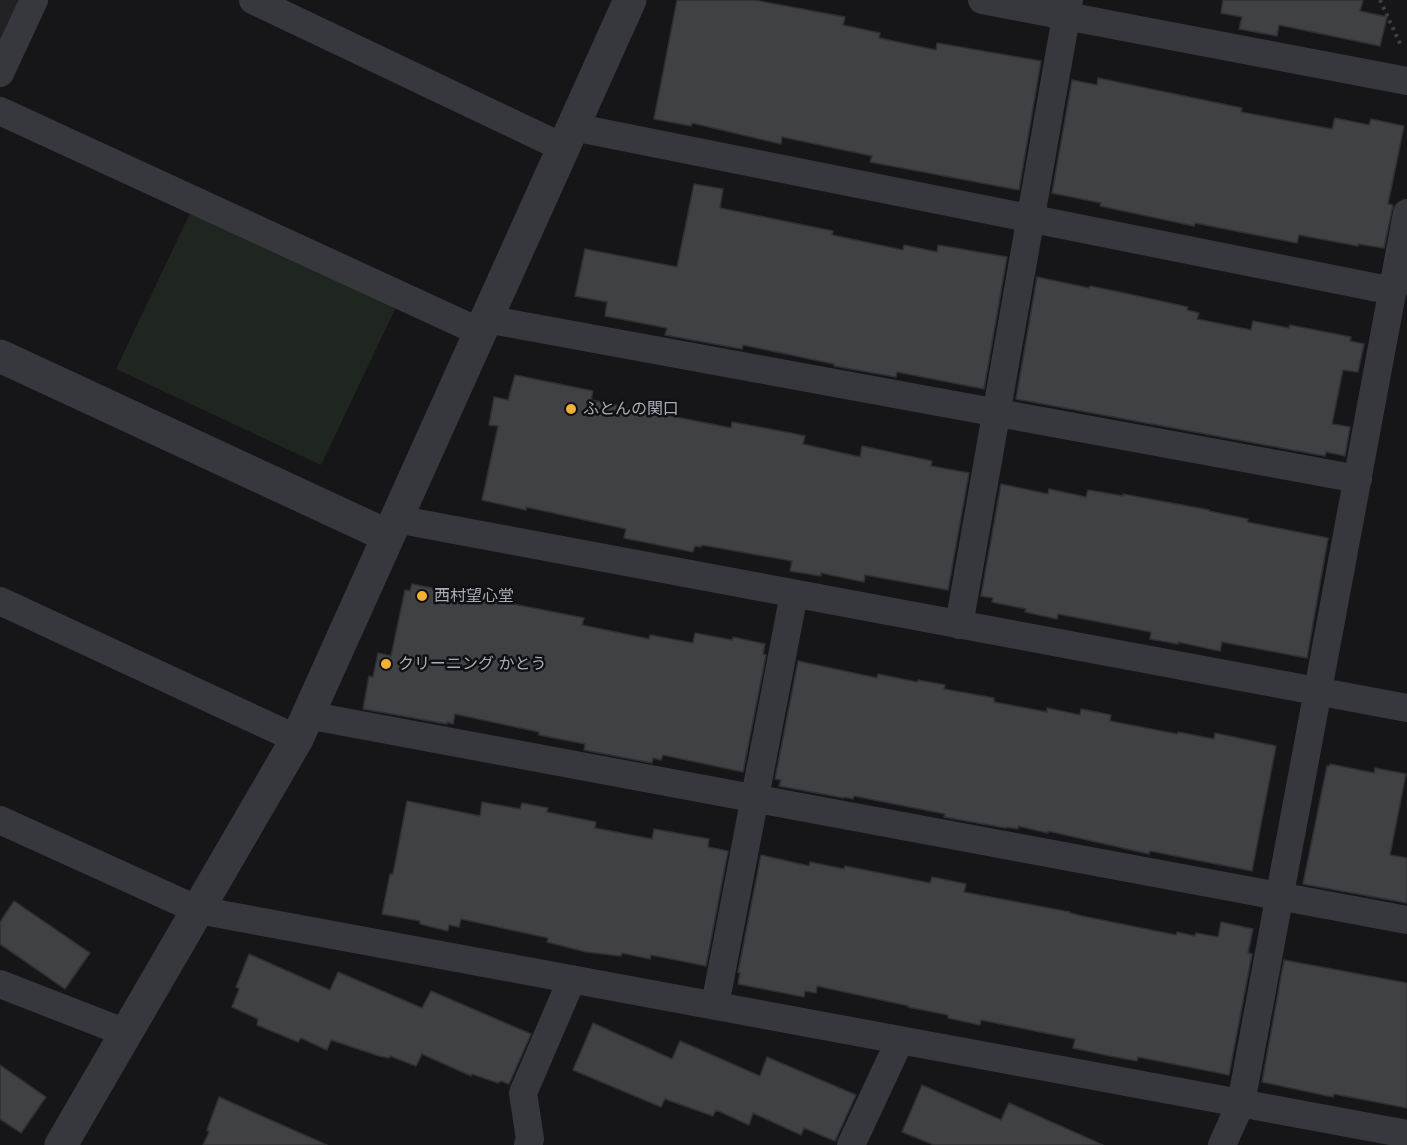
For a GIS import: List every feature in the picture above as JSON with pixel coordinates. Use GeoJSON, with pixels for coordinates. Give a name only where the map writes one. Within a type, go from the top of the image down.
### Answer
{"type":"FeatureCollection","features":[{"type":"Feature","properties":{"kind":"street"},"geometry":{"type":"LineString","coordinates":[[0,72],[34,0]]}},
{"type":"Feature","properties":{"kind":"street"},"geometry":{"type":"LineString","coordinates":[[253,0],[568,137],[1030,218],[1393,291]]}},
{"type":"Feature","properties":{"kind":"street"},"geometry":{"type":"LineString","coordinates":[[62,1145],[302,727],[630,0]]}},
{"type":"Feature","properties":{"kind":"street"},"geometry":{"type":"LineString","coordinates":[[982,0],[1067,8],[1407,81]]}},
{"type":"Feature","properties":{"kind":"street"},"geometry":{"type":"LineString","coordinates":[[959,624],[1067,8]]}},
{"type":"Feature","properties":{"kind":"street"},"geometry":{"type":"LineString","coordinates":[[0,111],[483,325],[996,412],[1358,479]]}},
{"type":"Feature","properties":{"kind":"street"},"geometry":{"type":"LineString","coordinates":[[1222,1145],[1241,1103],[1407,213]]}},
{"type":"Feature","properties":{"kind":"street"},"geometry":{"type":"LineString","coordinates":[[0,356],[392,527],[794,594],[1407,708]]}},
{"type":"Feature","properties":{"kind":"street"},"geometry":{"type":"LineString","coordinates":[[715,1005],[794,594]]}},
{"type":"Feature","properties":{"kind":"street"},"geometry":{"type":"LineString","coordinates":[[0,601],[302,727],[755,798],[1407,920]]}},
{"type":"Feature","properties":{"kind":"street"},"geometry":{"type":"LineString","coordinates":[[0,820],[198,910],[1407,1134]]}},
{"type":"Feature","properties":{"kind":"street"},"geometry":{"type":"LineString","coordinates":[[528,1145],[530,1139],[523,1093],[572,979]]}},
{"type":"Feature","properties":{"kind":"street"},"geometry":{"type":"LineString","coordinates":[[0,984],[126,1033]]}},
{"type":"Feature","properties":{"kind":"street"},"geometry":{"type":"LineString","coordinates":[[851,1145],[900,1040]]}},
{"type":"Feature","properties":{"kind":"path"},"geometry":{"type":"LineString","coordinates":[[1380,0],[1402,50]]}},
{"type":"Feature","properties":{"kind":"shaded area"},"geometry":{"type":"Polygon","coordinates":[[[0,0],[19,0],[0,44],[0,0]]]}},
{"type":"Feature","properties":{"kind":"shaded area"},"geometry":{"type":"Polygon","coordinates":[[[193,207],[396,307],[321,465],[116,369],[193,207]]]}},
{"type":"Feature","properties":{"kind":"building"},"geometry":{"type":"Polygon","coordinates":[[[677,0],[754,0],[845,17],[843,25],[880,33],[879,38],[936,50],[937,43],[1041,61],[1019,190],[870,162],[872,156],[782,137],[781,144],[692,123],[691,126],[654,119],[677,0]]]}},
{"type":"Feature","properties":{"kind":"building"},"geometry":{"type":"Polygon","coordinates":[[[1223,0],[1363,0],[1360,11],[1387,17],[1380,46],[1279,25],[1277,36],[1239,29],[1242,17],[1221,13],[1223,0]]]}},
{"type":"Feature","properties":{"kind":"building"},"geometry":{"type":"Polygon","coordinates":[[[1098,78],[1242,108],[1241,112],[1332,129],[1335,118],[1369,125],[1371,119],[1404,126],[1388,204],[1393,205],[1384,248],[1358,244],[1358,246],[1299,235],[1297,243],[1195,223],[1194,226],[1052,193],[1072,80],[1097,85],[1098,78]]]}},
{"type":"Feature","properties":{"kind":"building"},"geometry":{"type":"Polygon","coordinates":[[[694,184],[723,189],[720,208],[833,231],[832,235],[903,250],[904,245],[937,252],[938,245],[1007,257],[984,389],[897,372],[896,377],[834,366],[834,364],[743,345],[742,349],[665,335],[667,328],[605,316],[607,302],[575,296],[585,249],[677,267],[694,184]]]}},
{"type":"Feature","properties":{"kind":"building"},"geometry":{"type":"Polygon","coordinates":[[[1037,277],[1188,307],[1187,310],[1199,313],[1197,319],[1251,330],[1253,321],[1289,328],[1290,325],[1351,337],[1350,341],[1364,344],[1358,372],[1343,370],[1332,424],[1350,427],[1345,456],[1326,452],[1325,456],[1016,399],[1037,277]]]}},
{"type":"Feature","properties":{"kind":"building"},"geometry":{"type":"Polygon","coordinates":[[[515,375],[593,391],[591,400],[731,428],[732,422],[791,433],[805,436],[803,444],[860,457],[862,446],[932,461],[931,466],[969,473],[948,590],[865,575],[864,582],[821,573],[821,576],[790,571],[792,561],[702,545],[701,547],[695,546],[693,552],[624,538],[626,529],[526,507],[526,510],[482,500],[498,426],[489,425],[494,397],[508,400],[515,375]]]}},
{"type":"Feature","properties":{"kind":"building"},"geometry":{"type":"Polygon","coordinates":[[[1001,484],[1048,494],[1049,489],[1086,497],[1088,490],[1123,496],[1123,494],[1209,510],[1248,519],[1247,522],[1328,538],[1307,658],[1222,642],[1220,651],[1150,639],[1151,632],[1058,614],[1057,619],[1025,612],[1026,609],[992,602],[993,598],[981,596],[1001,484]]]}},
{"type":"Feature","properties":{"kind":"building"},"geometry":{"type":"Polygon","coordinates":[[[412,584],[584,618],[582,625],[649,639],[650,635],[693,643],[695,633],[732,640],[733,637],[765,644],[763,654],[766,655],[743,772],[663,755],[661,760],[653,758],[652,763],[584,750],[585,744],[455,714],[453,724],[447,722],[447,724],[363,709],[369,676],[373,677],[378,653],[391,656],[405,590],[410,591],[412,584]]]}},
{"type":"Feature","properties":{"kind":"building"},"geometry":{"type":"Polygon","coordinates":[[[798,661],[877,678],[878,674],[945,685],[944,689],[994,698],[994,702],[1047,712],[1047,708],[1080,715],[1081,709],[1111,715],[1110,721],[1177,734],[1178,732],[1214,739],[1215,733],[1276,746],[1252,871],[1150,851],[1149,854],[1048,831],[1048,833],[1018,826],[1018,829],[1006,828],[944,817],[945,814],[854,796],[853,799],[844,798],[779,786],[781,780],[775,779],[798,661]]]}},
{"type":"Feature","properties":{"kind":"building"},"geometry":{"type":"Polygon","coordinates":[[[1330,764],[1374,773],[1375,768],[1406,774],[1390,855],[1407,858],[1407,903],[1303,884],[1327,766],[1330,764]]]}},
{"type":"Feature","properties":{"kind":"building"},"geometry":{"type":"Polygon","coordinates":[[[407,801],[480,816],[482,802],[520,809],[522,803],[548,808],[547,812],[596,822],[595,828],[652,839],[654,829],[709,839],[708,847],[728,851],[706,966],[651,955],[650,959],[622,953],[621,956],[586,952],[547,942],[548,938],[461,919],[459,927],[449,925],[448,931],[420,924],[420,921],[382,914],[390,874],[393,874],[407,801]]]}},
{"type":"Feature","properties":{"kind":"building"},"geometry":{"type":"Polygon","coordinates":[[[761,855],[809,866],[810,862],[844,869],[845,866],[930,883],[932,877],[966,884],[964,892],[1176,935],[1177,932],[1218,937],[1221,922],[1253,929],[1248,953],[1252,954],[1229,1075],[1138,1057],[1137,1061],[1110,1056],[1073,1048],[1075,1039],[981,1020],[980,1025],[948,1018],[948,1015],[817,986],[816,993],[805,991],[804,997],[738,984],[740,973],[738,972],[761,855]]]}},
{"type":"Feature","properties":{"kind":"building"},"geometry":{"type":"Polygon","coordinates":[[[14,901],[90,953],[65,989],[0,944],[0,922],[14,901]]]}},
{"type":"Feature","properties":{"kind":"building"},"geometry":{"type":"Polygon","coordinates":[[[249,954],[330,990],[338,972],[422,1008],[431,991],[531,1034],[509,1084],[501,1081],[498,1083],[472,1074],[471,1076],[422,1054],[416,1066],[390,1056],[389,1058],[379,1056],[331,1040],[327,1050],[301,1038],[298,1042],[257,1025],[258,1019],[232,1007],[239,989],[236,987],[249,954]]]}},
{"type":"Feature","properties":{"kind":"building"},"geometry":{"type":"Polygon","coordinates":[[[1284,960],[1407,983],[1407,1108],[1334,1094],[1333,1097],[1262,1082],[1284,960]]]}},
{"type":"Feature","properties":{"kind":"building"},"geometry":{"type":"Polygon","coordinates":[[[593,1023],[672,1059],[680,1041],[760,1076],[767,1057],[856,1095],[835,1141],[804,1128],[801,1135],[753,1113],[749,1125],[716,1110],[713,1116],[665,1099],[661,1107],[573,1070],[593,1023]]]}},
{"type":"Feature","properties":{"kind":"building"},"geometry":{"type":"Polygon","coordinates":[[[0,1065],[46,1097],[21,1133],[0,1119],[0,1065]]]}},
{"type":"Feature","properties":{"kind":"building"},"geometry":{"type":"Polygon","coordinates":[[[922,1085],[1001,1120],[1009,1103],[1103,1145],[934,1145],[902,1132],[922,1085]]]}},
{"type":"Feature","properties":{"kind":"building"},"geometry":{"type":"Polygon","coordinates":[[[219,1097],[327,1145],[203,1145],[219,1097]]]}},
{"type":"Feature","properties":{"kind":"place","name":"ふとんの関口"},"geometry":{"type":"Point","coordinates":[571,409]}},
{"type":"Feature","properties":{"kind":"place","name":"西村望心堂"},"geometry":{"type":"Point","coordinates":[422,596]}},
{"type":"Feature","properties":{"kind":"place","name":"クリーニング かとう"},"geometry":{"type":"Point","coordinates":[386,664]}}]}
